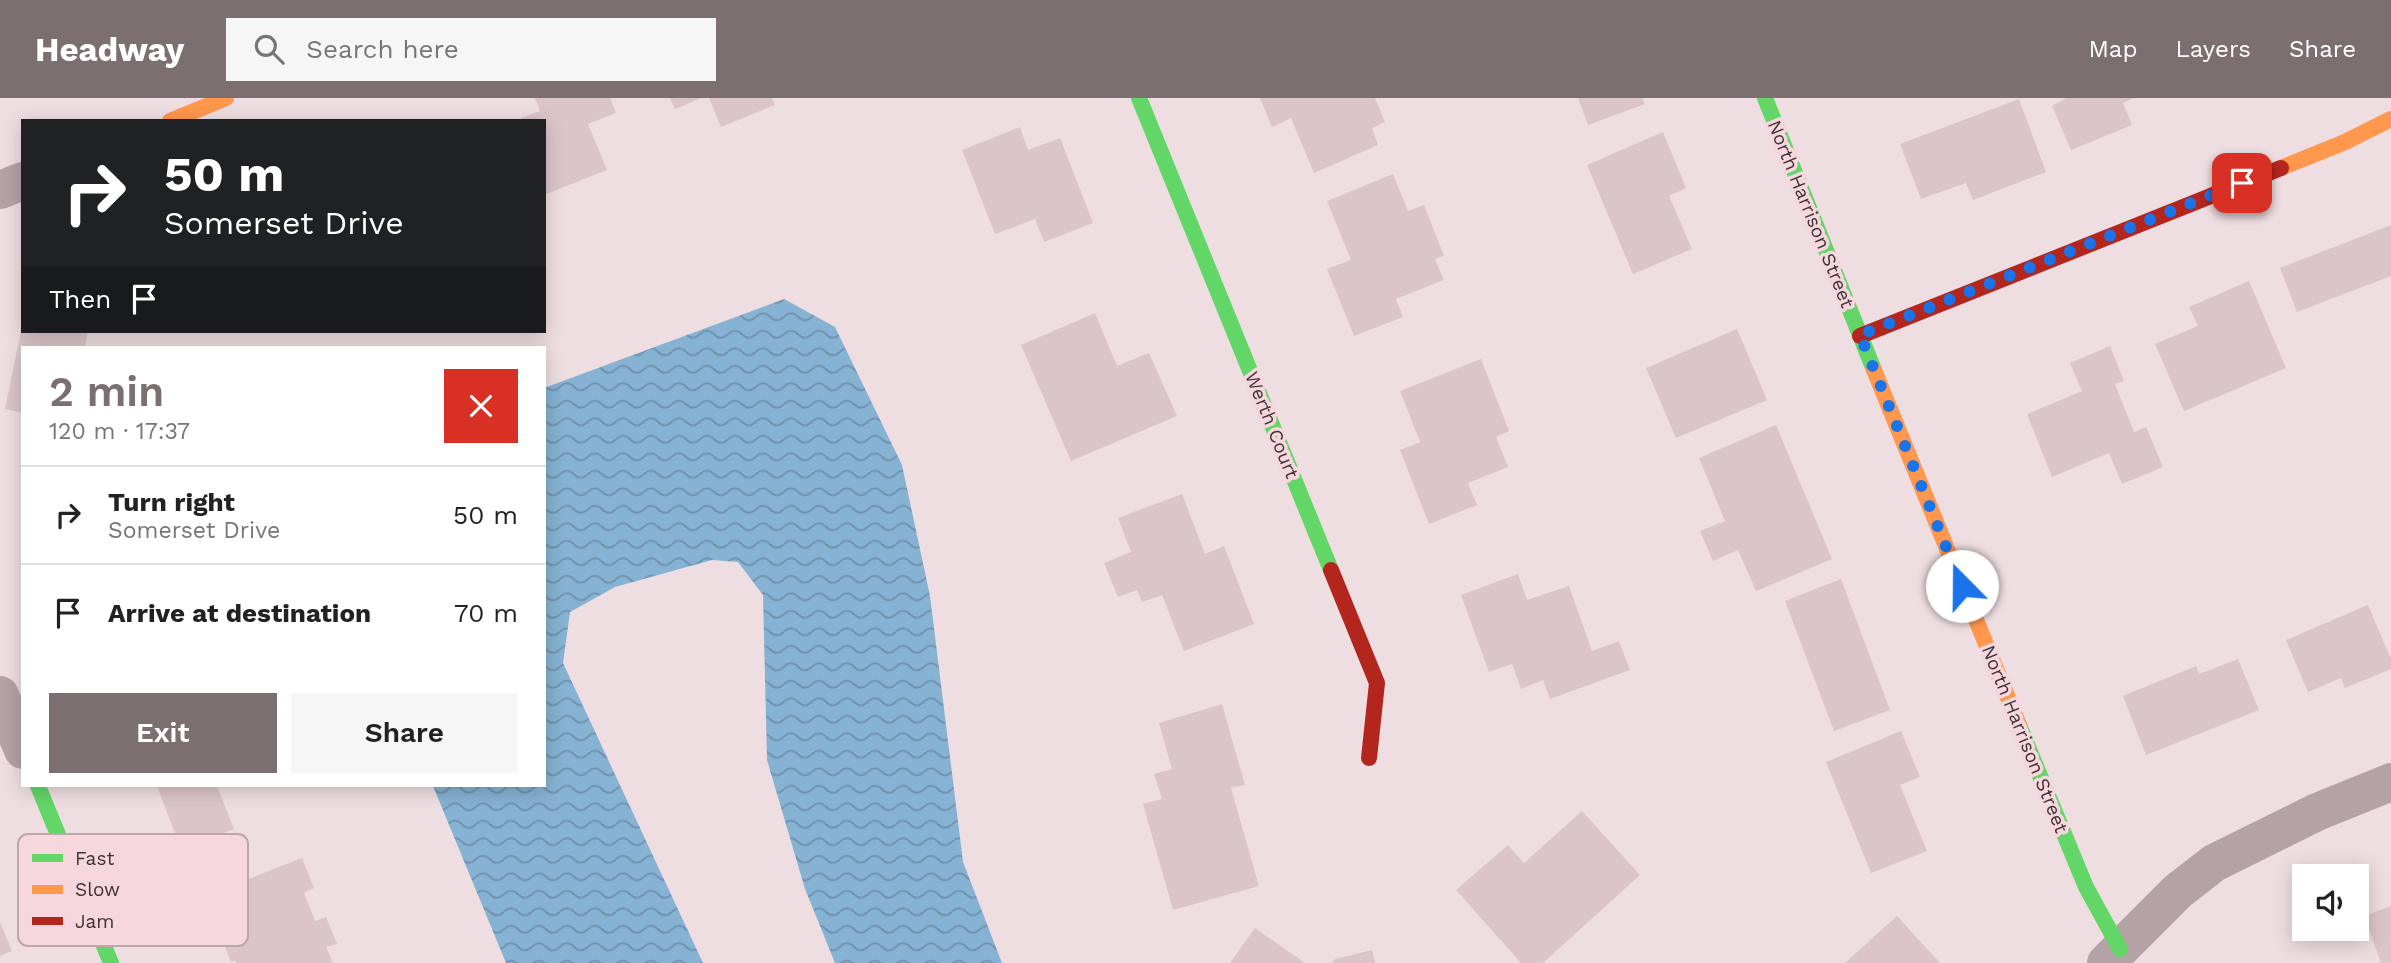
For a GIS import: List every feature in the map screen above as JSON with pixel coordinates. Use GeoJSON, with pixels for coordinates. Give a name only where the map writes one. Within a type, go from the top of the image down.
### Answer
{"type":"FeatureCollection","features":[{"type":"Feature","properties":{"kind":"street"},"geometry":{"type":"LineString","coordinates":[[175,119],[226,98]]}},
{"type":"Feature","properties":{"kind":"street","name":"Werth Court"},"geometry":{"type":"LineString","coordinates":[[1139,98],[1377,683],[1369,758]]}},
{"type":"Feature","properties":{"kind":"street","name":"North Harrison Street"},"geometry":{"type":"LineString","coordinates":[[1765,98],[2113,956]]}},
{"type":"Feature","properties":{"kind":"street"},"geometry":{"type":"LineString","coordinates":[[1860,335],[2345,142],[2391,119]]}},
{"type":"Feature","properties":{"kind":"street"},"geometry":{"type":"LineString","coordinates":[[0,190],[21,182]]}},
{"type":"Feature","properties":{"kind":"street"},"geometry":{"type":"LineString","coordinates":[[0,695],[21,745]]}},
{"type":"Feature","properties":{"kind":"street"},"geometry":{"type":"LineString","coordinates":[[2113,956],[2178,891],[2214,863],[2317,812],[2391,782]]}},
{"type":"Feature","properties":{"kind":"street"},"geometry":{"type":"LineString","coordinates":[[38,787],[58,834]]}},
{"type":"Feature","properties":{"kind":"street"},"geometry":{"type":"LineString","coordinates":[[104,946],[111,963]]}},
{"type":"Feature","properties":{"kind":"water"},"geometry":{"type":"Polygon","coordinates":[[[784,299],[835,327],[902,465],[930,596],[963,862],[1002,963],[835,963],[805,889],[767,760],[763,595],[738,562],[712,560],[615,587],[570,612],[563,663],[703,963],[506,963],[433,787],[546,787],[546,387],[784,299]]]}},
{"type":"Feature","properties":{"kind":"building"},"geometry":{"type":"Polygon","coordinates":[[[535,98],[610,98],[616,113],[588,124],[607,170],[546,194],[546,119],[521,118],[540,111],[535,98]]]}},
{"type":"Feature","properties":{"kind":"building"},"geometry":{"type":"Polygon","coordinates":[[[670,98],[701,98],[675,109],[670,98]]]}},
{"type":"Feature","properties":{"kind":"building"},"geometry":{"type":"Polygon","coordinates":[[[709,98],[772,98],[775,105],[721,127],[709,98]]]}},
{"type":"Feature","properties":{"kind":"building"},"geometry":{"type":"Polygon","coordinates":[[[1260,98],[1375,98],[1385,122],[1372,128],[1378,145],[1314,173],[1291,118],[1272,127],[1260,98]]]}},
{"type":"Feature","properties":{"kind":"building"},"geometry":{"type":"Polygon","coordinates":[[[1578,98],[1642,98],[1645,104],[1588,125],[1578,98]]]}},
{"type":"Feature","properties":{"kind":"building"},"geometry":{"type":"Polygon","coordinates":[[[2066,98],[2134,98],[2123,103],[2132,125],[2071,150],[2052,106],[2066,98]]]}},
{"type":"Feature","properties":{"kind":"building"},"geometry":{"type":"Polygon","coordinates":[[[2019,99],[2046,172],[1973,200],[1966,183],[1921,199],[1900,144],[2019,99]]]}},
{"type":"Feature","properties":{"kind":"building"},"geometry":{"type":"Polygon","coordinates":[[[1020,127],[1028,150],[1060,138],[1093,223],[1044,242],[1035,219],[995,234],[962,150],[1020,127]]]}},
{"type":"Feature","properties":{"kind":"building"},"geometry":{"type":"Polygon","coordinates":[[[1663,132],[1686,188],[1669,196],[1692,249],[1633,274],[1587,165],[1663,132]]]}},
{"type":"Feature","properties":{"kind":"building"},"geometry":{"type":"Polygon","coordinates":[[[1393,174],[1408,211],[1424,205],[1444,256],[1435,259],[1444,280],[1396,299],[1403,317],[1354,336],[1327,269],[1351,260],[1327,201],[1393,174]]]}},
{"type":"Feature","properties":{"kind":"building"},"geometry":{"type":"Polygon","coordinates":[[[2391,225],[2391,276],[2297,312],[2280,268],[2391,225]]]}},
{"type":"Feature","properties":{"kind":"building"},"geometry":{"type":"Polygon","coordinates":[[[2249,281],[2286,368],[2184,411],[2155,344],[2198,326],[2189,307],[2249,281]]]}},
{"type":"Feature","properties":{"kind":"building"},"geometry":{"type":"Polygon","coordinates":[[[1095,313],[1117,366],[1149,353],[1177,416],[1071,461],[1021,345],[1095,313]]]}},
{"type":"Feature","properties":{"kind":"building"},"geometry":{"type":"Polygon","coordinates":[[[1737,329],[1767,400],[1676,438],[1646,368],[1737,329]]]}},
{"type":"Feature","properties":{"kind":"building"},"geometry":{"type":"Polygon","coordinates":[[[21,331],[88,333],[85,346],[21,346],[21,413],[5,409],[21,331]]]}},
{"type":"Feature","properties":{"kind":"building"},"geometry":{"type":"Polygon","coordinates":[[[2110,346],[2124,381],[2115,384],[2134,432],[2146,427],[2163,467],[2122,484],[2109,453],[2052,477],[2027,414],[2082,391],[2070,363],[2110,346]]]}},
{"type":"Feature","properties":{"kind":"building"},"geometry":{"type":"Polygon","coordinates":[[[1481,359],[1509,431],[1496,437],[1508,467],[1468,483],[1477,505],[1429,524],[1400,450],[1420,442],[1400,391],[1481,359]]]}},
{"type":"Feature","properties":{"kind":"building"},"geometry":{"type":"Polygon","coordinates":[[[1776,425],[1832,559],[1756,591],[1738,550],[1713,561],[1700,531],[1725,521],[1699,458],[1776,425]]]}},
{"type":"Feature","properties":{"kind":"building"},"geometry":{"type":"Polygon","coordinates":[[[1182,494],[1205,554],[1224,546],[1254,624],[1184,651],[1162,595],[1142,602],[1137,590],[1118,597],[1104,563],[1131,552],[1118,518],[1182,494]]]}},
{"type":"Feature","properties":{"kind":"building"},"geometry":{"type":"Polygon","coordinates":[[[1518,574],[1527,600],[1569,586],[1592,651],[1619,641],[1630,670],[1550,699],[1543,680],[1521,689],[1512,664],[1489,672],[1461,595],[1518,574]]]}},
{"type":"Feature","properties":{"kind":"building"},"geometry":{"type":"Polygon","coordinates":[[[1841,579],[1890,710],[1834,731],[1785,601],[1841,579]]]}},
{"type":"Feature","properties":{"kind":"building"},"geometry":{"type":"Polygon","coordinates":[[[2368,605],[2391,659],[2391,669],[2345,688],[2341,678],[2308,692],[2286,640],[2368,605]]]}},
{"type":"Feature","properties":{"kind":"building"},"geometry":{"type":"Polygon","coordinates":[[[2238,659],[2259,710],[2146,755],[2123,696],[2196,666],[2199,674],[2238,659]]]}},
{"type":"Feature","properties":{"kind":"building"},"geometry":{"type":"Polygon","coordinates":[[[1222,704],[1245,785],[1231,788],[1259,886],[1173,910],[1143,804],[1162,799],[1154,774],[1172,769],[1159,723],[1222,704]]]}},
{"type":"Feature","properties":{"kind":"building"},"geometry":{"type":"Polygon","coordinates":[[[1901,731],[1920,777],[1900,785],[1927,851],[1871,873],[1826,762],[1901,731]]]}},
{"type":"Feature","properties":{"kind":"building"},"geometry":{"type":"Polygon","coordinates":[[[157,787],[217,787],[234,829],[221,834],[175,834],[157,787]]]}},
{"type":"Feature","properties":{"kind":"building"},"geometry":{"type":"Polygon","coordinates":[[[1582,811],[1640,875],[1543,963],[1521,963],[1456,890],[1508,845],[1524,863],[1582,811]]]}},
{"type":"Feature","properties":{"kind":"building"},"geometry":{"type":"Polygon","coordinates":[[[302,858],[314,888],[304,893],[315,921],[326,917],[337,944],[326,947],[333,963],[231,962],[225,946],[248,946],[248,879],[302,858]]]}},
{"type":"Feature","properties":{"kind":"building"},"geometry":{"type":"Polygon","coordinates":[[[2391,906],[2391,963],[2381,963],[2369,930],[2369,914],[2391,906]]]}},
{"type":"Feature","properties":{"kind":"building"},"geometry":{"type":"Polygon","coordinates":[[[1897,916],[1940,963],[1845,963],[1897,916]]]}},
{"type":"Feature","properties":{"kind":"building"},"geometry":{"type":"Polygon","coordinates":[[[0,922],[12,951],[0,956],[0,922]]]}},
{"type":"Feature","properties":{"kind":"building"},"geometry":{"type":"Polygon","coordinates":[[[1255,928],[1305,963],[1230,963],[1255,928]]]}},
{"type":"Feature","properties":{"kind":"building"},"geometry":{"type":"Polygon","coordinates":[[[1372,950],[1375,963],[1332,963],[1335,959],[1372,950]]]}},
{"type":"Feature","properties":{"kind":"traffic: fast"},"geometry":{"type":"LineString","coordinates":[[1139,98],[1331,570]]}},
{"type":"Feature","properties":{"kind":"traffic: fast"},"geometry":{"type":"LineString","coordinates":[[1765,98],[1874,370]]}},
{"type":"Feature","properties":{"kind":"traffic: fast"},"geometry":{"type":"LineString","coordinates":[[2019,725],[2086,887],[2120,949]]}},
{"type":"Feature","properties":{"kind":"traffic: fast"},"geometry":{"type":"LineString","coordinates":[[38,787],[58,834]]}},
{"type":"Feature","properties":{"kind":"traffic: fast"},"geometry":{"type":"LineString","coordinates":[[104,946],[111,963]]}},
{"type":"Feature","properties":{"kind":"traffic: slow"},"geometry":{"type":"LineString","coordinates":[[175,119],[226,98]]}},
{"type":"Feature","properties":{"kind":"traffic: slow"},"geometry":{"type":"LineString","coordinates":[[2281,168],[2345,142],[2391,119]]}},
{"type":"Feature","properties":{"kind":"traffic: slow"},"geometry":{"type":"LineString","coordinates":[[1874,370],[2019,725]]}},
{"type":"Feature","properties":{"kind":"traffic: jam"},"geometry":{"type":"LineString","coordinates":[[1860,336],[2281,168]]}},
{"type":"Feature","properties":{"kind":"traffic: jam"},"geometry":{"type":"LineString","coordinates":[[1331,570],[1377,683],[1369,758]]}},
{"type":"Feature","properties":{"kind":"route"},"geometry":{"type":"LineString","coordinates":[[1962,586],[1860,335],[2242,183]]}}]}
